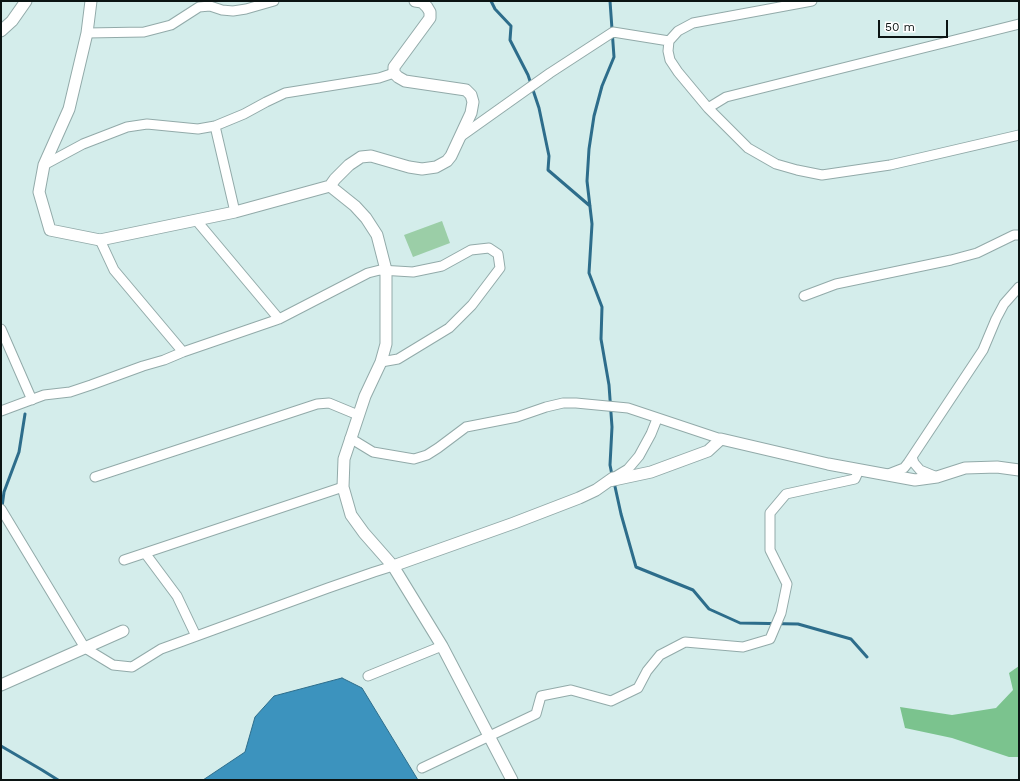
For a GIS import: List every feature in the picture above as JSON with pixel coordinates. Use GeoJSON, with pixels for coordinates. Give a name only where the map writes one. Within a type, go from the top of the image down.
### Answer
{"type":"FeatureCollection","features":[{"type":"Feature","properties":{"kind":"street"},"geometry":{"type":"LineString","coordinates":[[1,31],[12,21],[26,1]]}},
{"type":"Feature","properties":{"kind":"street"},"geometry":{"type":"LineString","coordinates":[[91,1],[88,33],[69,109],[44,165],[39,192],[50,230],[100,240],[236,212],[330,186],[349,165],[361,157],[371,156],[409,167],[422,169],[436,167],[447,161],[451,156],[471,113],[473,102],[471,95],[466,90],[405,81],[394,73],[394,67],[430,18],[430,12],[427,7],[422,2],[415,1]]}},
{"type":"Feature","properties":{"kind":"street"},"geometry":{"type":"LineString","coordinates":[[88,33],[144,32],[171,26],[199,7],[210,6],[222,10],[233,11],[274,1]]}},
{"type":"Feature","properties":{"kind":"street"},"geometry":{"type":"LineString","coordinates":[[812,1],[693,23],[678,31],[670,41],[668,51],[670,60],[678,72],[708,108],[748,148],[776,164],[822,174],[890,165],[1019,135]]}},
{"type":"Feature","properties":{"kind":"street"},"geometry":{"type":"LineString","coordinates":[[708,108],[726,97],[1019,24]]}},
{"type":"Feature","properties":{"kind":"street"},"geometry":{"type":"LineString","coordinates":[[460,137],[613,32],[670,41]]}},
{"type":"Feature","properties":{"kind":"street"},"geometry":{"type":"LineString","coordinates":[[44,165],[83,144],[127,127],[147,124],[198,128],[215,126],[244,114],[285,93],[379,78],[394,73]]}},
{"type":"Feature","properties":{"kind":"street"},"geometry":{"type":"LineString","coordinates":[[215,126],[236,212]]}},
{"type":"Feature","properties":{"kind":"street"},"geometry":{"type":"LineString","coordinates":[[330,186],[356,206],[374,229],[386,270],[386,344],[381,362],[358,415],[344,459],[343,487],[351,516],[393,566],[442,646],[512,780]]}},
{"type":"Feature","properties":{"kind":"street"},"geometry":{"type":"LineString","coordinates":[[196,220],[279,319]]}},
{"type":"Feature","properties":{"kind":"street"},"geometry":{"type":"LineString","coordinates":[[804,296],[836,284],[951,260],[977,253],[1014,234],[1019,234]]}},
{"type":"Feature","properties":{"kind":"street"},"geometry":{"type":"LineString","coordinates":[[100,240],[114,270],[183,352]]}},
{"type":"Feature","properties":{"kind":"street"},"geometry":{"type":"LineString","coordinates":[[1,411],[44,395],[70,392],[279,319],[368,273],[380,270],[414,272],[442,266],[471,250],[489,248],[498,254],[500,268],[472,305],[449,328],[398,358],[381,362]]}},
{"type":"Feature","properties":{"kind":"street"},"geometry":{"type":"LineString","coordinates":[[885,476],[904,468],[983,350],[1004,304],[1019,287]]}},
{"type":"Feature","properties":{"kind":"street"},"geometry":{"type":"LineString","coordinates":[[1,329],[32,400]]}},
{"type":"Feature","properties":{"kind":"street"},"geometry":{"type":"LineString","coordinates":[[95,477],[317,404],[329,403],[358,415]]}},
{"type":"Feature","properties":{"kind":"street"},"geometry":{"type":"LineString","coordinates":[[350,438],[373,452],[414,459],[438,448],[466,427],[517,417],[562,403],[576,403],[628,408],[656,419],[721,439],[885,476],[915,480],[937,477],[965,468],[997,467],[1019,470]]}},
{"type":"Feature","properties":{"kind":"street"},"geometry":{"type":"LineString","coordinates":[[1,509],[85,648],[113,665],[132,667],[161,649],[367,574],[514,523],[596,490],[628,469],[640,456],[652,434],[656,419]]}},
{"type":"Feature","properties":{"kind":"street"},"geometry":{"type":"LineString","coordinates":[[611,480],[651,472],[708,451],[721,439]]}},
{"type":"Feature","properties":{"kind":"street"},"geometry":{"type":"LineString","coordinates":[[912,456],[914,463],[920,470],[937,477]]}},
{"type":"Feature","properties":{"kind":"street"},"geometry":{"type":"LineString","coordinates":[[422,768],[536,714],[541,696],[571,690],[611,701],[638,688],[647,671],[660,655],[685,642],[743,647],[770,639],[781,612],[787,584],[770,550],[770,513],[786,494],[855,479],[859,470]]}},
{"type":"Feature","properties":{"kind":"street"},"geometry":{"type":"LineString","coordinates":[[124,560],[343,487]]}},
{"type":"Feature","properties":{"kind":"street"},"geometry":{"type":"LineString","coordinates":[[145,553],[177,596],[196,636]]}},
{"type":"Feature","properties":{"kind":"street"},"geometry":{"type":"LineString","coordinates":[[1,685],[123,631]]}},
{"type":"Feature","properties":{"kind":"street"},"geometry":{"type":"LineString","coordinates":[[368,676],[442,646]]}},
{"type":"Feature","properties":{"kind":"green space"},"geometry":{"type":"Polygon","coordinates":[[[442,221],[450,243],[413,257],[404,235],[442,221]]]}},
{"type":"Feature","properties":{"kind":"green space"},"geometry":{"type":"Polygon","coordinates":[[[1019,666],[1019,757],[1009,757],[952,738],[905,728],[900,707],[952,715],[996,708],[1013,690],[1009,673],[1019,666]]]}},
{"type":"Feature","properties":{"kind":"water"},"geometry":{"type":"Polygon","coordinates":[[[342,678],[362,688],[418,780],[203,780],[245,752],[255,717],[274,696],[342,678]]]}},
{"type":"Feature","properties":{"kind":"waterway"},"geometry":{"type":"LineString","coordinates":[[491,1],[495,9],[511,26],[510,40],[528,75],[539,108],[549,156],[548,170],[590,206]]}},
{"type":"Feature","properties":{"kind":"waterway"},"geometry":{"type":"LineString","coordinates":[[610,1],[614,57],[602,86],[594,116],[589,149],[587,181],[592,224],[589,273],[602,307],[601,339],[609,385],[612,427],[610,465],[612,475]]}},
{"type":"Feature","properties":{"kind":"waterway"},"geometry":{"type":"LineString","coordinates":[[2,507],[4,492],[19,452],[25,414]]}},
{"type":"Feature","properties":{"kind":"waterway"},"geometry":{"type":"LineString","coordinates":[[614,482],[621,514],[636,567],[693,590],[709,609],[740,623],[798,624],[851,639],[867,657]]}},
{"type":"Feature","properties":{"kind":"waterway"},"geometry":{"type":"LineString","coordinates":[[1,746],[58,780]]}}]}
